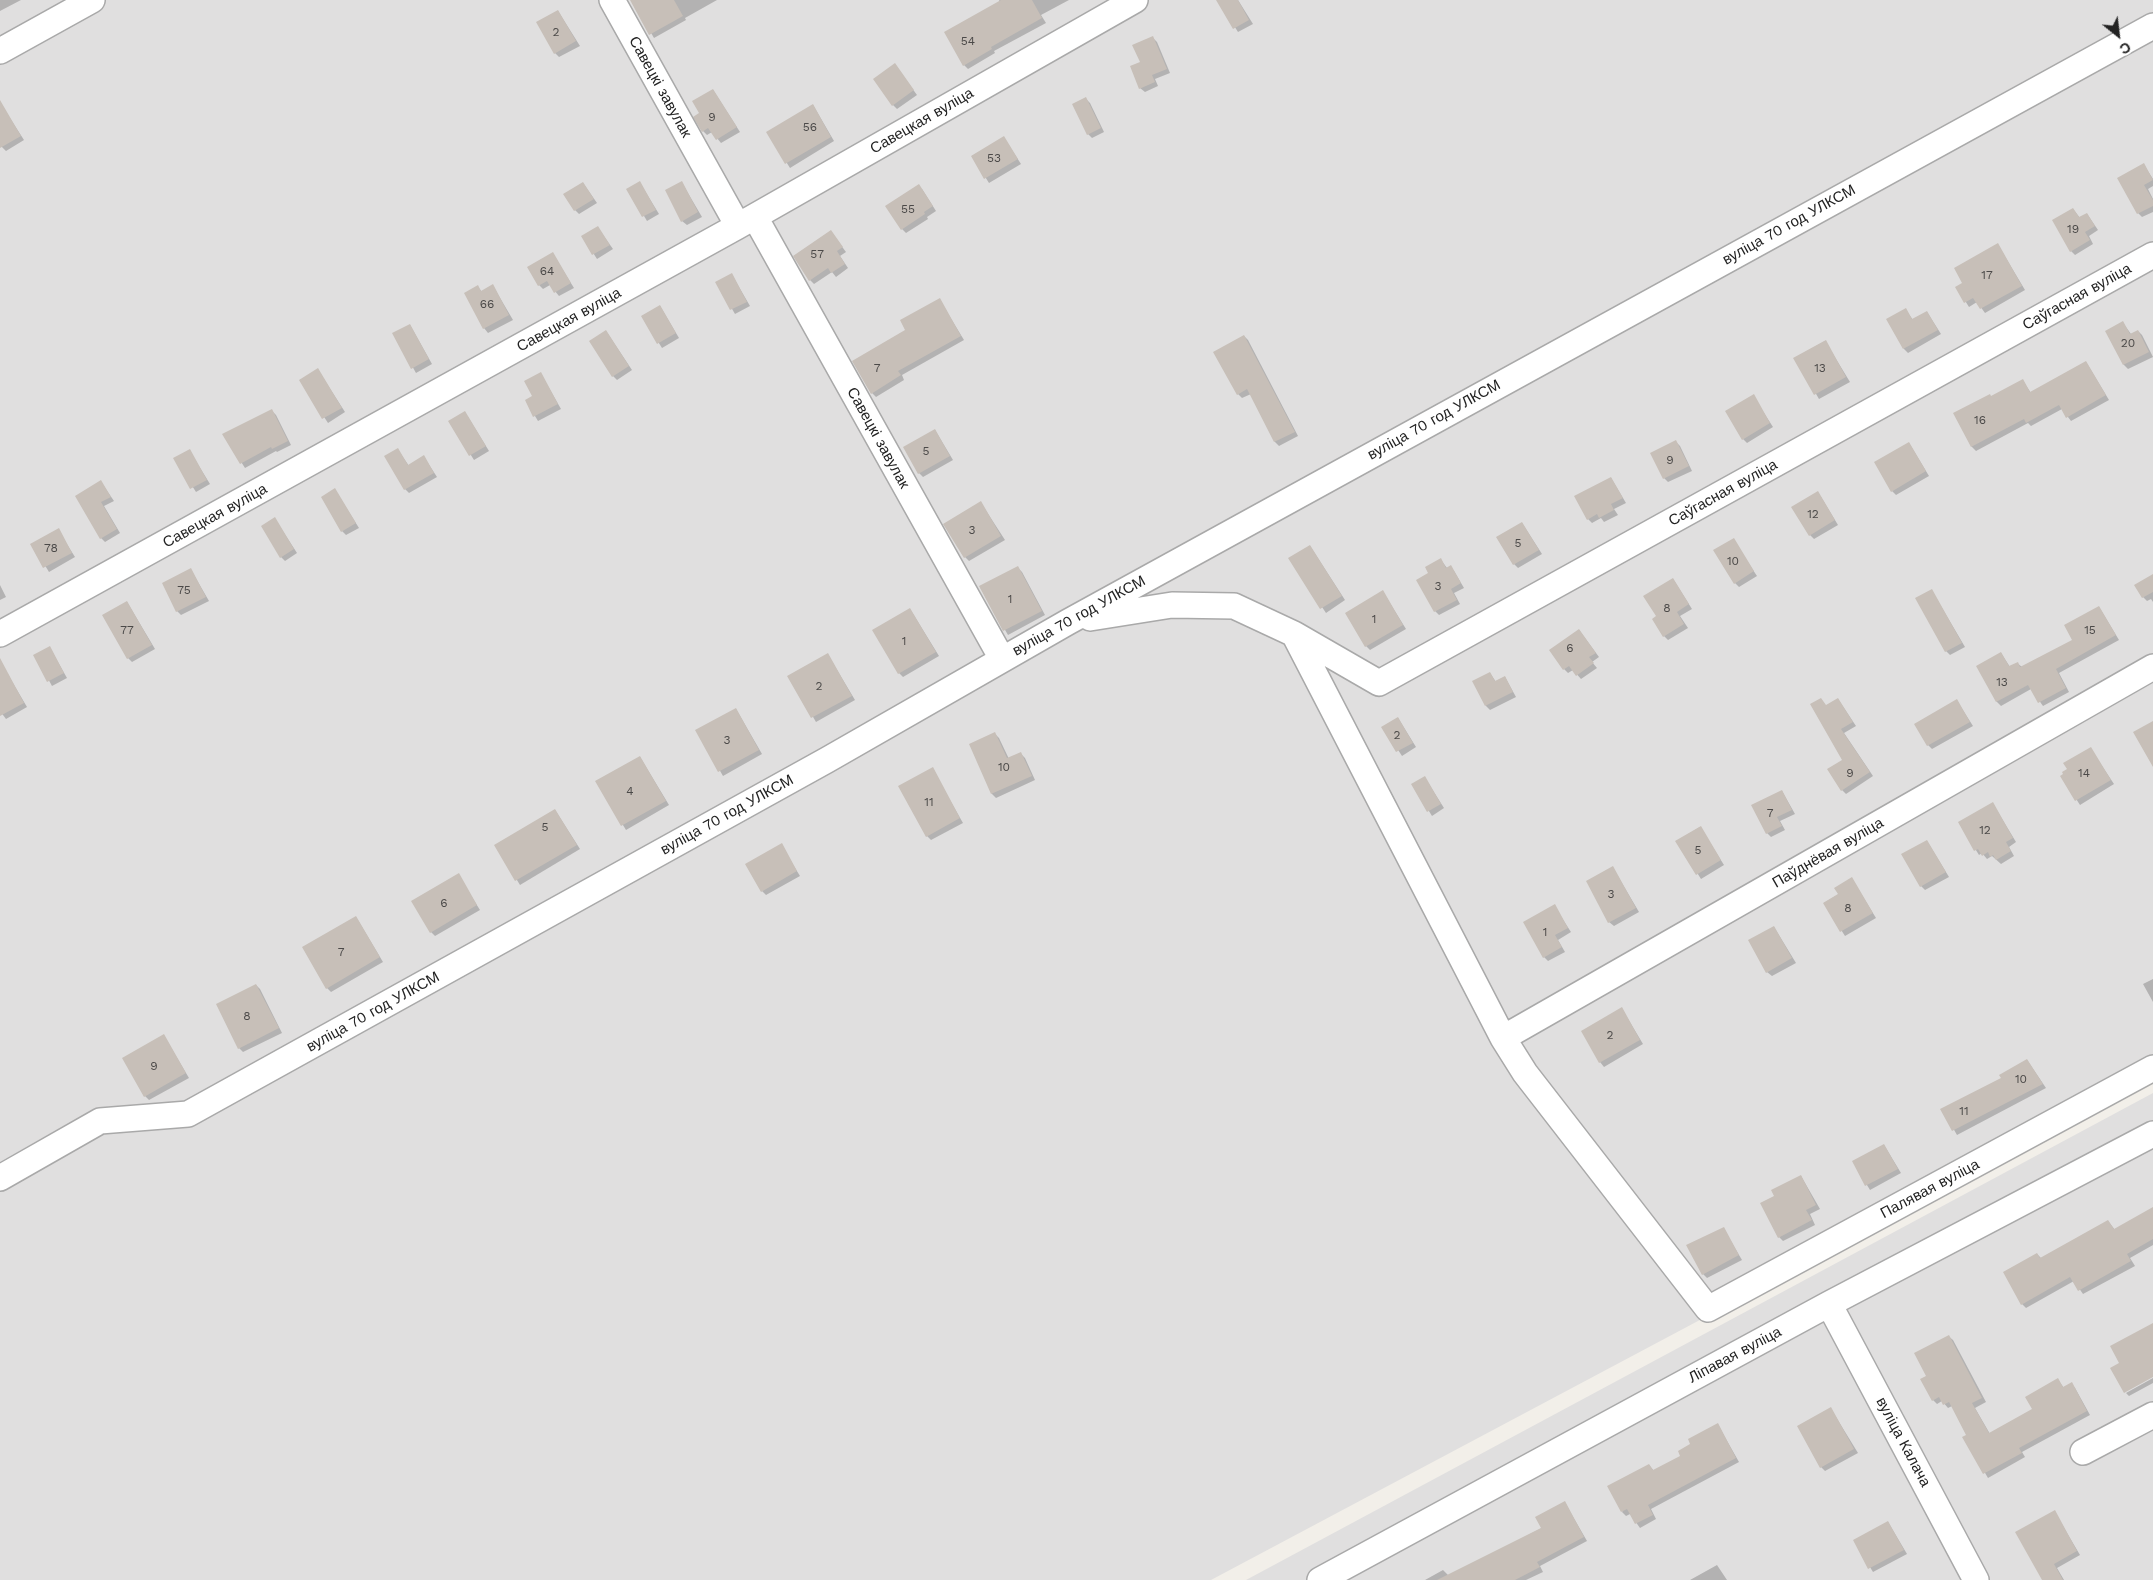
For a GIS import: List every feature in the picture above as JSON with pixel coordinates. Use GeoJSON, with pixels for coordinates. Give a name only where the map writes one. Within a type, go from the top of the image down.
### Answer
{"type":"FeatureCollection","features":[{"type":"Feature","properties":{"kind":"street"},"geometry":{"type":"LineString","coordinates":[[0,51],[92,0]]}},
{"type":"Feature","properties":{"kind":"street","name":"Савецкі завулак"},"geometry":{"type":"LineString","coordinates":[[612,0],[746,222],[1002,659]]}},
{"type":"Feature","properties":{"kind":"street","name":"Савецкая вуліца"},"geometry":{"type":"LineString","coordinates":[[0,634],[746,222],[1135,0]]}},
{"type":"Feature","properties":{"kind":"street","name":"вуліца 70 год УЛКСМ"},"geometry":{"type":"LineString","coordinates":[[0,1178],[100,1121],[188,1114],[827,760],[1068,622],[2153,26]]}},
{"type":"Feature","properties":{"kind":"street","name":"Саўгасная вуліца"},"geometry":{"type":"LineString","coordinates":[[1294,634],[1379,683],[2153,255]]}},
{"type":"Feature","properties":{"kind":"street"},"geometry":{"type":"LineString","coordinates":[[1068,622],[1172,605],[1234,606],[1294,634],[1503,1038]]}},
{"type":"Feature","properties":{"kind":"street","name":"Паўднёвая вуліца"},"geometry":{"type":"LineString","coordinates":[[1503,1038],[2153,667]]}},
{"type":"Feature","properties":{"kind":"street","name":"Палявая вуліца"},"geometry":{"type":"LineString","coordinates":[[1503,1038],[1525,1073],[1708,1309],[2153,1068]]}},
{"type":"Feature","properties":{"kind":"street","name":"Ліпавая вуліца"},"geometry":{"type":"LineString","coordinates":[[1320,1580],[1829,1304],[2153,1134]]}},
{"type":"Feature","properties":{"kind":"street","name":"вуліца Калача"},"geometry":{"type":"LineString","coordinates":[[1829,1304],[1976,1580]]}},
{"type":"Feature","properties":{"kind":"street"},"geometry":{"type":"LineString","coordinates":[[2083,1452],[2153,1415]]}},
{"type":"Feature","properties":{"kind":"shaded area"},"geometry":{"type":"Polygon","coordinates":[[[0,0],[2153,0],[2153,1079],[1211,1580],[0,1580],[0,0]]]}},
{"type":"Feature","properties":{"kind":"shaded area"},"geometry":{"type":"Polygon","coordinates":[[[2153,1093],[2153,1580],[1246,1580],[2153,1093]]]}},
{"type":"Feature","properties":{"kind":"building"},"geometry":{"type":"Polygon","coordinates":[[[630,0],[674,0],[683,16],[649,35],[630,0]]]}},
{"type":"Feature","properties":{"kind":"building"},"geometry":{"type":"Polygon","coordinates":[[[1001,0],[1032,0],[1042,18],[991,47],[992,49],[963,66],[944,32],[1001,0]]]}},
{"type":"Feature","properties":{"kind":"building"},"geometry":{"type":"Polygon","coordinates":[[[1216,0],[1238,0],[1249,20],[1233,29],[1216,0]]]}},
{"type":"Feature","properties":{"kind":"building"},"geometry":{"type":"Polygon","coordinates":[[[558,10],[576,41],[554,54],[536,22],[558,10]]]}},
{"type":"Feature","properties":{"kind":"building"},"geometry":{"type":"Polygon","coordinates":[[[1153,36],[1167,69],[1152,75],[1155,82],[1139,89],[1130,66],[1140,62],[1132,45],[1153,36]]]}},
{"type":"Feature","properties":{"kind":"building"},"geometry":{"type":"Polygon","coordinates":[[[895,63],[914,90],[892,106],[873,79],[895,63]]]}},
{"type":"Feature","properties":{"kind":"building"},"geometry":{"type":"Polygon","coordinates":[[[713,89],[737,127],[716,140],[708,128],[702,132],[693,117],[699,113],[692,101],[713,89]]]}},
{"type":"Feature","properties":{"kind":"building"},"geometry":{"type":"Polygon","coordinates":[[[1086,97],[1101,128],[1087,135],[1072,104],[1086,97]]]}},
{"type":"Feature","properties":{"kind":"building"},"geometry":{"type":"Polygon","coordinates":[[[0,100],[21,136],[0,148],[0,100]]]}},
{"type":"Feature","properties":{"kind":"building"},"geometry":{"type":"Polygon","coordinates":[[[813,104],[831,137],[785,164],[766,132],[813,104]]]}},
{"type":"Feature","properties":{"kind":"building"},"geometry":{"type":"Polygon","coordinates":[[[1004,136],[1018,159],[984,179],[971,156],[1004,136]]]}},
{"type":"Feature","properties":{"kind":"building"},"geometry":{"type":"Polygon","coordinates":[[[2144,163],[2153,180],[2144,185],[2153,200],[2153,206],[2137,214],[2117,178],[2144,163]]]}},
{"type":"Feature","properties":{"kind":"building"},"geometry":{"type":"Polygon","coordinates":[[[640,181],[656,210],[642,217],[626,189],[640,181]]]}},
{"type":"Feature","properties":{"kind":"building"},"geometry":{"type":"Polygon","coordinates":[[[682,181],[698,212],[681,222],[665,190],[682,181]]]}},
{"type":"Feature","properties":{"kind":"building"},"geometry":{"type":"Polygon","coordinates":[[[583,182],[594,199],[574,211],[563,194],[583,182]]]}},
{"type":"Feature","properties":{"kind":"building"},"geometry":{"type":"Polygon","coordinates":[[[919,184],[933,206],[924,212],[925,214],[901,230],[885,206],[919,184]]]}},
{"type":"Feature","properties":{"kind":"building"},"geometry":{"type":"Polygon","coordinates":[[[2073,208],[2079,217],[2087,213],[2095,226],[2085,232],[2090,240],[2070,252],[2052,220],[2073,208]]]}},
{"type":"Feature","properties":{"kind":"building"},"geometry":{"type":"Polygon","coordinates":[[[598,226],[610,245],[592,255],[581,236],[598,226]]]}},
{"type":"Feature","properties":{"kind":"building"},"geometry":{"type":"Polygon","coordinates":[[[831,230],[843,247],[837,251],[845,264],[831,273],[828,268],[809,281],[793,256],[831,230]]]}},
{"type":"Feature","properties":{"kind":"building"},"geometry":{"type":"Polygon","coordinates":[[[1998,243],[2022,286],[1980,309],[1973,298],[1964,303],[1955,287],[1962,283],[1954,268],[1998,243]]]}},
{"type":"Feature","properties":{"kind":"building"},"geometry":{"type":"Polygon","coordinates":[[[553,252],[571,283],[554,293],[547,281],[538,286],[527,267],[553,252]]]}},
{"type":"Feature","properties":{"kind":"building"},"geometry":{"type":"Polygon","coordinates":[[[732,273],[747,302],[730,310],[715,282],[732,273]]]}},
{"type":"Feature","properties":{"kind":"building"},"geometry":{"type":"Polygon","coordinates":[[[493,284],[509,315],[483,329],[464,293],[478,285],[481,291],[493,284]]]}},
{"type":"Feature","properties":{"kind":"building"},"geometry":{"type":"Polygon","coordinates":[[[940,298],[961,336],[898,371],[901,375],[871,394],[852,361],[905,330],[900,320],[940,298]]]}},
{"type":"Feature","properties":{"kind":"building"},"geometry":{"type":"Polygon","coordinates":[[[660,305],[676,333],[657,344],[641,316],[660,305]]]}},
{"type":"Feature","properties":{"kind":"building"},"geometry":{"type":"Polygon","coordinates":[[[1906,308],[1912,319],[1927,311],[1938,330],[1903,349],[1886,319],[1906,308]]]}},
{"type":"Feature","properties":{"kind":"building"},"geometry":{"type":"Polygon","coordinates":[[[2123,321],[2130,334],[2138,330],[2149,352],[2123,365],[2105,331],[2123,321]]]}},
{"type":"Feature","properties":{"kind":"building"},"geometry":{"type":"Polygon","coordinates":[[[410,324],[429,359],[411,369],[392,333],[410,324]]]}},
{"type":"Feature","properties":{"kind":"building"},"geometry":{"type":"Polygon","coordinates":[[[606,330],[629,366],[612,377],[589,341],[606,330]]]}},
{"type":"Feature","properties":{"kind":"building"},"geometry":{"type":"Polygon","coordinates":[[[1244,335],[1295,432],[1274,442],[1247,389],[1237,395],[1213,352],[1244,335]]]}},
{"type":"Feature","properties":{"kind":"building"},"geometry":{"type":"Polygon","coordinates":[[[1826,340],[1846,377],[1814,395],[1793,358],[1826,340]]]}},
{"type":"Feature","properties":{"kind":"building"},"geometry":{"type":"Polygon","coordinates":[[[2086,361],[2106,395],[2066,418],[2059,405],[2026,423],[2024,419],[1971,447],[1953,413],[2023,379],[2030,392],[2086,361]]]}},
{"type":"Feature","properties":{"kind":"building"},"geometry":{"type":"Polygon","coordinates":[[[318,368],[342,408],[322,419],[299,380],[318,368]]]}},
{"type":"Feature","properties":{"kind":"building"},"geometry":{"type":"Polygon","coordinates":[[[541,372],[558,404],[533,417],[525,400],[532,396],[524,381],[541,372]]]}},
{"type":"Feature","properties":{"kind":"building"},"geometry":{"type":"Polygon","coordinates":[[[1754,394],[1770,423],[1742,440],[1725,411],[1754,394]]]}},
{"type":"Feature","properties":{"kind":"building"},"geometry":{"type":"Polygon","coordinates":[[[272,409],[288,441],[272,449],[271,447],[240,464],[222,434],[272,409]]]}},
{"type":"Feature","properties":{"kind":"building"},"geometry":{"type":"Polygon","coordinates":[[[465,411],[486,446],[469,456],[448,421],[465,411]]]}},
{"type":"Feature","properties":{"kind":"building"},"geometry":{"type":"Polygon","coordinates":[[[935,429],[950,456],[918,474],[903,447],[935,429]]]}},
{"type":"Feature","properties":{"kind":"building"},"geometry":{"type":"Polygon","coordinates":[[[1676,440],[1689,466],[1663,479],[1650,453],[1676,440]]]}},
{"type":"Feature","properties":{"kind":"building"},"geometry":{"type":"Polygon","coordinates":[[[1909,442],[1926,471],[1891,492],[1874,462],[1909,442]]]}},
{"type":"Feature","properties":{"kind":"building"},"geometry":{"type":"Polygon","coordinates":[[[398,448],[408,465],[424,455],[434,473],[404,490],[384,456],[398,448]]]}},
{"type":"Feature","properties":{"kind":"building"},"geometry":{"type":"Polygon","coordinates":[[[190,449],[207,480],[190,489],[173,458],[190,449]]]}},
{"type":"Feature","properties":{"kind":"building"},"geometry":{"type":"Polygon","coordinates":[[[1611,477],[1623,498],[1611,504],[1614,510],[1599,518],[1597,514],[1587,520],[1574,496],[1611,477]]]}},
{"type":"Feature","properties":{"kind":"building"},"geometry":{"type":"Polygon","coordinates":[[[101,480],[111,497],[101,502],[117,529],[100,539],[75,496],[101,480]]]}},
{"type":"Feature","properties":{"kind":"building"},"geometry":{"type":"Polygon","coordinates":[[[335,488],[356,523],[341,532],[321,497],[335,488]]]}},
{"type":"Feature","properties":{"kind":"building"},"geometry":{"type":"Polygon","coordinates":[[[1818,491],[1835,520],[1809,536],[1791,507],[1818,491]]]}},
{"type":"Feature","properties":{"kind":"building"},"geometry":{"type":"Polygon","coordinates":[[[981,501],[1001,536],[964,558],[943,524],[981,501]]]}},
{"type":"Feature","properties":{"kind":"building"},"geometry":{"type":"Polygon","coordinates":[[[275,517],[294,549],[280,558],[261,526],[275,517]]]}},
{"type":"Feature","properties":{"kind":"building"},"geometry":{"type":"Polygon","coordinates":[[[1522,522],[1539,550],[1513,565],[1496,537],[1522,522]]]}},
{"type":"Feature","properties":{"kind":"building"},"geometry":{"type":"Polygon","coordinates":[[[59,528],[72,553],[43,568],[30,544],[59,528]]]}},
{"type":"Feature","properties":{"kind":"building"},"geometry":{"type":"Polygon","coordinates":[[[1734,538],[1754,571],[1734,584],[1713,550],[1734,538]]]}},
{"type":"Feature","properties":{"kind":"building"},"geometry":{"type":"Polygon","coordinates":[[[1310,545],[1342,596],[1320,609],[1288,558],[1310,545]]]}},
{"type":"Feature","properties":{"kind":"building"},"geometry":{"type":"Polygon","coordinates":[[[1441,558],[1446,568],[1451,565],[1461,583],[1451,589],[1457,600],[1434,612],[1416,580],[1428,573],[1425,567],[1441,558]]]}},
{"type":"Feature","properties":{"kind":"building"},"geometry":{"type":"Polygon","coordinates":[[[1018,566],[1042,611],[1003,631],[979,586],[1018,566]]]}},
{"type":"Feature","properties":{"kind":"building"},"geometry":{"type":"Polygon","coordinates":[[[191,568],[206,597],[176,612],[162,583],[191,568]]]}},
{"type":"Feature","properties":{"kind":"building"},"geometry":{"type":"Polygon","coordinates":[[[2153,574],[2153,592],[2142,598],[2134,585],[2153,574]]]}},
{"type":"Feature","properties":{"kind":"building"},"geometry":{"type":"Polygon","coordinates":[[[1673,578],[1689,604],[1677,612],[1684,624],[1663,637],[1652,619],[1656,616],[1643,596],[1673,578]]]}},
{"type":"Feature","properties":{"kind":"building"},"geometry":{"type":"Polygon","coordinates":[[[1932,589],[1962,643],[1945,652],[1915,598],[1932,589]]]}},
{"type":"Feature","properties":{"kind":"building"},"geometry":{"type":"Polygon","coordinates":[[[1383,590],[1403,625],[1365,647],[1345,613],[1383,590]]]}},
{"type":"Feature","properties":{"kind":"building"},"geometry":{"type":"Polygon","coordinates":[[[127,601],[152,645],[127,659],[102,615],[127,601]]]}},
{"type":"Feature","properties":{"kind":"building"},"geometry":{"type":"Polygon","coordinates":[[[2099,606],[2116,635],[2056,669],[2066,688],[2038,703],[2028,685],[1996,702],[1976,666],[2001,652],[2009,666],[2018,662],[2020,667],[2072,640],[2064,625],[2099,606]]]}},
{"type":"Feature","properties":{"kind":"building"},"geometry":{"type":"Polygon","coordinates":[[[910,608],[936,652],[898,674],[872,630],[910,608]]]}},
{"type":"Feature","properties":{"kind":"building"},"geometry":{"type":"Polygon","coordinates":[[[1579,629],[1596,653],[1589,657],[1594,663],[1576,676],[1569,666],[1563,670],[1549,650],[1579,629]]]}},
{"type":"Feature","properties":{"kind":"building"},"geometry":{"type":"Polygon","coordinates":[[[50,646],[64,673],[47,682],[33,655],[50,646]]]}},
{"type":"Feature","properties":{"kind":"building"},"geometry":{"type":"Polygon","coordinates":[[[828,653],[852,696],[811,718],[787,676],[828,653]]]}},
{"type":"Feature","properties":{"kind":"building"},"geometry":{"type":"Polygon","coordinates":[[[0,658],[24,703],[0,716],[0,658]]]}},
{"type":"Feature","properties":{"kind":"building"},"geometry":{"type":"Polygon","coordinates":[[[1490,672],[1495,681],[1505,676],[1513,692],[1485,706],[1472,681],[1490,672]]]}},
{"type":"Feature","properties":{"kind":"building"},"geometry":{"type":"Polygon","coordinates":[[[1821,698],[1826,705],[1838,698],[1853,722],[1841,729],[1870,772],[1841,791],[1827,769],[1842,760],[1810,704],[1821,698]]]}},
{"type":"Feature","properties":{"kind":"building"},"geometry":{"type":"Polygon","coordinates":[[[1957,699],[1970,722],[1927,746],[1914,724],[1957,699]]]}},
{"type":"Feature","properties":{"kind":"building"},"geometry":{"type":"Polygon","coordinates":[[[736,708],[759,750],[718,772],[695,730],[736,708]]]}},
{"type":"Feature","properties":{"kind":"building"},"geometry":{"type":"Polygon","coordinates":[[[1398,717],[1413,743],[1396,752],[1381,727],[1398,717]]]}},
{"type":"Feature","properties":{"kind":"building"},"geometry":{"type":"Polygon","coordinates":[[[2153,721],[2153,767],[2133,732],[2153,721]]]}},
{"type":"Feature","properties":{"kind":"building"},"geometry":{"type":"Polygon","coordinates":[[[995,732],[1007,758],[1021,752],[1032,776],[991,794],[969,744],[995,732]]]}},
{"type":"Feature","properties":{"kind":"building"},"geometry":{"type":"Polygon","coordinates":[[[2091,747],[2111,780],[2075,801],[2060,776],[2067,769],[2063,763],[2091,747]]]}},
{"type":"Feature","properties":{"kind":"building"},"geometry":{"type":"Polygon","coordinates":[[[640,756],[666,801],[621,826],[595,781],[640,756]]]}},
{"type":"Feature","properties":{"kind":"building"},"geometry":{"type":"Polygon","coordinates":[[[933,767],[960,818],[926,837],[898,786],[933,767]]]}},
{"type":"Feature","properties":{"kind":"building"},"geometry":{"type":"Polygon","coordinates":[[[1425,776],[1441,804],[1427,812],[1411,784],[1425,776]]]}},
{"type":"Feature","properties":{"kind":"building"},"geometry":{"type":"Polygon","coordinates":[[[1782,790],[1792,810],[1777,817],[1782,826],[1766,834],[1751,805],[1782,790]]]}},
{"type":"Feature","properties":{"kind":"building"},"geometry":{"type":"Polygon","coordinates":[[[1993,802],[2013,838],[2006,842],[2011,851],[1996,860],[1993,855],[1990,857],[1988,852],[1982,856],[1978,849],[1974,851],[1958,822],[1993,802]]]}},
{"type":"Feature","properties":{"kind":"building"},"geometry":{"type":"Polygon","coordinates":[[[555,809],[577,845],[515,881],[494,845],[555,809]]]}},
{"type":"Feature","properties":{"kind":"building"},"geometry":{"type":"Polygon","coordinates":[[[1701,826],[1721,860],[1696,875],[1675,841],[1701,826]]]}},
{"type":"Feature","properties":{"kind":"building"},"geometry":{"type":"Polygon","coordinates":[[[1927,840],[1946,872],[1920,887],[1901,854],[1927,840]]]}},
{"type":"Feature","properties":{"kind":"building"},"geometry":{"type":"Polygon","coordinates":[[[782,843],[797,871],[761,892],[745,864],[782,843]]]}},
{"type":"Feature","properties":{"kind":"building"},"geometry":{"type":"Polygon","coordinates":[[[1613,866],[1636,908],[1608,923],[1586,881],[1613,866]]]}},
{"type":"Feature","properties":{"kind":"building"},"geometry":{"type":"Polygon","coordinates":[[[459,873],[477,905],[430,933],[411,901],[459,873]]]}},
{"type":"Feature","properties":{"kind":"building"},"geometry":{"type":"Polygon","coordinates":[[[1852,877],[1873,913],[1840,932],[1823,903],[1838,894],[1834,888],[1852,877]]]}},
{"type":"Feature","properties":{"kind":"building"},"geometry":{"type":"Polygon","coordinates":[[[1555,904],[1568,928],[1555,935],[1562,947],[1543,958],[1523,922],[1555,904]]]}},
{"type":"Feature","properties":{"kind":"building"},"geometry":{"type":"Polygon","coordinates":[[[356,916],[380,957],[326,989],[302,947],[356,916]]]}},
{"type":"Feature","properties":{"kind":"building"},"geometry":{"type":"Polygon","coordinates":[[[1774,926],[1792,958],[1766,973],[1748,940],[1774,926]]]}},
{"type":"Feature","properties":{"kind":"building"},"geometry":{"type":"Polygon","coordinates":[[[256,984],[279,1028],[238,1049],[216,1004],[256,984]]]}},
{"type":"Feature","properties":{"kind":"building"},"geometry":{"type":"Polygon","coordinates":[[[1622,1007],[1640,1040],[1599,1063],[1581,1031],[1622,1007]]]}},
{"type":"Feature","properties":{"kind":"building"},"geometry":{"type":"Polygon","coordinates":[[[164,1034],[186,1073],[144,1097],[122,1058],[164,1034]]]}},
{"type":"Feature","properties":{"kind":"building"},"geometry":{"type":"Polygon","coordinates":[[[2027,1059],[2043,1084],[1952,1131],[1940,1109],[2001,1078],[1999,1075],[2027,1059]]]}},
{"type":"Feature","properties":{"kind":"building"},"geometry":{"type":"Polygon","coordinates":[[[1884,1144],[1898,1169],[1865,1186],[1852,1161],[1884,1144]]]}},
{"type":"Feature","properties":{"kind":"building"},"geometry":{"type":"Polygon","coordinates":[[[1801,1175],[1816,1205],[1806,1210],[1812,1220],[1778,1238],[1760,1203],[1774,1196],[1771,1190],[1801,1175]]]}},
{"type":"Feature","properties":{"kind":"building"},"geometry":{"type":"Polygon","coordinates":[[[2153,1207],[2153,1239],[2127,1254],[2131,1261],[2078,1291],[2070,1277],[2021,1305],[2003,1272],[2037,1253],[2040,1258],[2108,1220],[2114,1229],[2153,1207]]]}},
{"type":"Feature","properties":{"kind":"building"},"geometry":{"type":"Polygon","coordinates":[[[1724,1227],[1739,1255],[1702,1275],[1686,1245],[1724,1227]]]}},
{"type":"Feature","properties":{"kind":"building"},"geometry":{"type":"Polygon","coordinates":[[[2153,1323],[2153,1377],[2124,1393],[2110,1368],[2119,1363],[2110,1346],[2153,1323]]]}},
{"type":"Feature","properties":{"kind":"building"},"geometry":{"type":"Polygon","coordinates":[[[1949,1335],[1982,1398],[1972,1403],[1989,1433],[2032,1409],[2025,1397],[2058,1378],[2063,1387],[2072,1382],[2087,1411],[2019,1448],[2022,1453],[1983,1474],[1962,1437],[1966,1435],[1949,1402],[1943,1405],[1939,1397],[1932,1401],[1920,1379],[1926,1376],[1914,1353],[1949,1335]]]}},
{"type":"Feature","properties":{"kind":"building"},"geometry":{"type":"Polygon","coordinates":[[[1831,1407],[1854,1449],[1820,1468],[1797,1426],[1831,1407]]]}},
{"type":"Feature","properties":{"kind":"building"},"geometry":{"type":"Polygon","coordinates":[[[1718,1423],[1736,1458],[1648,1505],[1653,1515],[1635,1524],[1627,1509],[1621,1512],[1607,1486],[1649,1464],[1653,1470],[1680,1456],[1678,1451],[1690,1444],[1688,1439],[1718,1423]]]}},
{"type":"Feature","properties":{"kind":"building"},"geometry":{"type":"Polygon","coordinates":[[[1565,1501],[1584,1537],[1537,1562],[1540,1567],[1515,1580],[1437,1580],[1541,1528],[1535,1517],[1565,1501]]]}},
{"type":"Feature","properties":{"kind":"building"},"geometry":{"type":"Polygon","coordinates":[[[2055,1510],[2077,1551],[2054,1564],[2063,1580],[2042,1580],[2015,1532],[2055,1510]]]}},
{"type":"Feature","properties":{"kind":"building"},"geometry":{"type":"Polygon","coordinates":[[[1888,1521],[1904,1550],[1868,1569],[1853,1540],[1888,1521]]]}}]}
